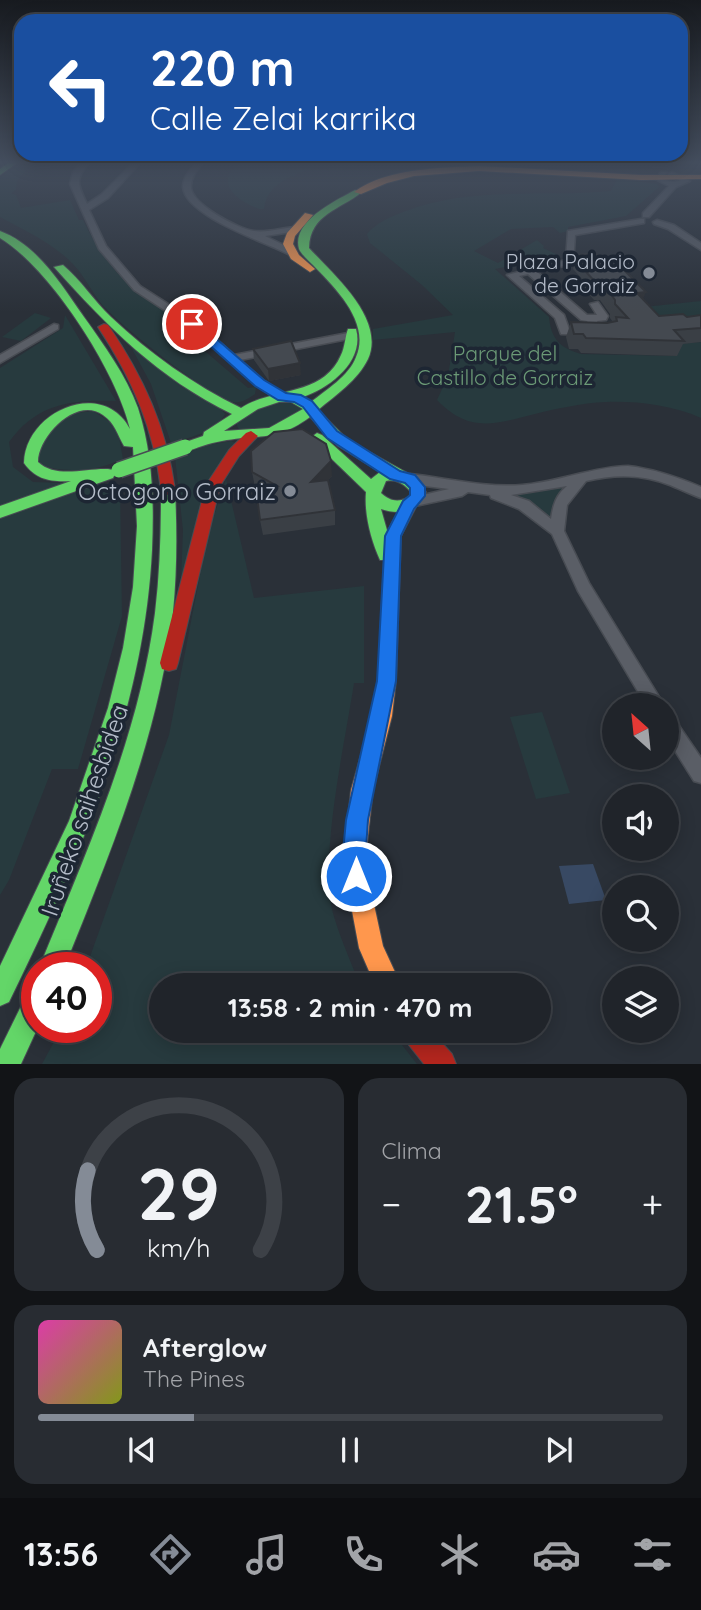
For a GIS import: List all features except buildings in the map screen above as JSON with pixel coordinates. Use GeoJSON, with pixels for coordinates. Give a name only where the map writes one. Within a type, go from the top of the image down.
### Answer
{"type":"FeatureCollection","features":[{"type":"Feature","properties":{"kind":"main road"},"geometry":{"type":"LineString","coordinates":[[295,240],[322,213]]}},
{"type":"Feature","properties":{"kind":"main road","name":"Iruñeko saihesbidea"},"geometry":{"type":"LineString","coordinates":[[0,224],[31,239],[59,267],[130,363],[143,392],[166,465],[170,513],[168,584],[152,675],[132,757],[87,885],[58,952]]}},
{"type":"Feature","properties":{"kind":"main road","name":"Iruñeko saihesbidea"},"geometry":{"type":"LineString","coordinates":[[0,233],[23,247],[42,268],[88,330],[116,376],[133,416],[146,476],[148,511],[138,617],[114,725],[82,813],[23,951],[0,993]]}},
{"type":"Feature","properties":{"kind":"main road"},"geometry":{"type":"LineString","coordinates":[[65,952],[97,890],[153,730],[202,522],[213,485],[234,453],[239,426],[260,403],[308,393],[338,373],[352,348],[353,335],[348,317],[295,240]]}},
{"type":"Feature","properties":{"kind":"main road"},"geometry":{"type":"LineString","coordinates":[[283,429],[304,418],[350,377],[361,362],[366,334],[347,294],[295,240]]}},
{"type":"Feature","properties":{"kind":"main road"},"geometry":{"type":"LineString","coordinates":[[59,267],[73,278],[94,307],[124,335],[220,404],[239,426]]}},
{"type":"Feature","properties":{"kind":"main road"},"geometry":{"type":"LineString","coordinates":[[332,434],[323,412],[334,391]]}},
{"type":"Feature","properties":{"kind":"main road"},"geometry":{"type":"LineString","coordinates":[[287,397],[307,404],[332,434],[403,477],[419,492],[393,536],[387,681],[382,716],[362,790],[354,863],[371,948],[382,973]]}},
{"type":"Feature","properties":{"kind":"main road"},"geometry":{"type":"LineString","coordinates":[[119,469],[57,477],[31,470],[20,449],[29,431],[48,416],[76,408],[107,411],[124,424],[137,492],[138,617]]}},
{"type":"Feature","properties":{"kind":"main road"},"geometry":{"type":"LineString","coordinates":[[0,510],[185,445],[217,431],[239,426],[302,430],[321,440],[388,506],[412,503]]}},
{"type":"Feature","properties":{"kind":"main road"},"geometry":{"type":"LineString","coordinates":[[0,510],[100,473]]}},
{"type":"Feature","properties":{"kind":"main road"},"geometry":{"type":"LineString","coordinates":[[391,573],[374,509],[374,493],[377,481],[403,477]]}},
{"type":"Feature","properties":{"kind":"main road"},"geometry":{"type":"LineString","coordinates":[[7,1064],[21,1037]]}},
{"type":"Feature","properties":{"kind":"main road"},"geometry":{"type":"LineString","coordinates":[[424,1043],[442,1064]]}},
{"type":"Feature","properties":{"kind":"street"},"geometry":{"type":"LineString","coordinates":[[86,213],[107,254],[137,288],[197,327],[260,383],[287,397]]}},
{"type":"Feature","properties":{"kind":"street"},"geometry":{"type":"LineString","coordinates":[[90,223],[95,213]]}},
{"type":"Feature","properties":{"kind":"street"},"geometry":{"type":"LineString","coordinates":[[207,213],[248,232],[270,238],[295,240]]}},
{"type":"Feature","properties":{"kind":"street"},"geometry":{"type":"LineString","coordinates":[[643,218],[648,213]]}},
{"type":"Feature","properties":{"kind":"street"},"geometry":{"type":"LineString","coordinates":[[591,319],[598,333],[565,332],[560,317],[512,275],[570,262],[570,233],[643,218],[657,219],[657,222],[678,231],[701,247]]}},
{"type":"Feature","properties":{"kind":"street"},"geometry":{"type":"LineString","coordinates":[[270,238],[295,240]]}},
{"type":"Feature","properties":{"kind":"street"},"geometry":{"type":"LineString","coordinates":[[530,271],[585,318],[603,316],[595,304]]}},
{"type":"Feature","properties":{"kind":"street"},"geometry":{"type":"LineString","coordinates":[[0,360],[54,327]]}},
{"type":"Feature","properties":{"kind":"street"},"geometry":{"type":"LineString","coordinates":[[233,358],[353,335]]}},
{"type":"Feature","properties":{"kind":"street"},"geometry":{"type":"LineString","coordinates":[[260,383],[260,403]]}},
{"type":"Feature","properties":{"kind":"street"},"geometry":{"type":"LineString","coordinates":[[403,477],[514,491],[553,487],[605,472],[646,472],[701,493]]}},
{"type":"Feature","properties":{"kind":"street"},"geometry":{"type":"LineString","coordinates":[[557,531],[560,505],[565,495],[587,477]]}},
{"type":"Feature","properties":{"kind":"street"},"geometry":{"type":"LineString","coordinates":[[412,503],[467,491],[485,493],[524,505],[557,531],[583,587],[648,693]]}},
{"type":"Feature","properties":{"kind":"street"},"geometry":{"type":"LineString","coordinates":[[679,741],[701,774]]}},
{"type":"Feature","properties":{"kind":"green space"},"geometry":{"type":"Polygon","coordinates":[[[0,213],[76,213],[121,277],[176,318],[171,322],[248,388],[256,387],[255,394],[244,401],[231,402],[204,388],[108,311],[68,259],[36,236],[0,217],[0,213]]]}},
{"type":"Feature","properties":{"kind":"green space","name":"Parque del Castillo de Gorraiz"},"geometry":{"type":"Polygon","coordinates":[[[401,213],[630,213],[626,216],[568,227],[568,231],[560,233],[553,227],[511,229],[474,251],[498,263],[537,240],[543,248],[560,256],[495,269],[549,317],[554,337],[574,352],[676,356],[667,345],[701,342],[701,418],[678,410],[630,402],[587,404],[492,423],[470,421],[448,410],[437,400],[448,376],[455,332],[373,340],[373,329],[453,315],[422,285],[370,243],[367,234],[388,218],[401,213]]]}},
{"type":"Feature","properties":{"kind":"green space"},"geometry":{"type":"Polygon","coordinates":[[[701,301],[701,329],[680,331],[644,307],[701,301]]]}},
{"type":"Feature","properties":{"kind":"green space"},"geometry":{"type":"Polygon","coordinates":[[[35,313],[51,318],[21,341],[2,337],[35,313]]]}},
{"type":"Feature","properties":{"kind":"green space"},"geometry":{"type":"Polygon","coordinates":[[[65,315],[116,401],[69,403],[31,419],[9,442],[13,467],[33,482],[120,485],[122,616],[78,769],[52,769],[9,880],[0,895],[0,368],[63,328],[65,315]]]}},
{"type":"Feature","properties":{"kind":"green space"},"geometry":{"type":"Polygon","coordinates":[[[130,345],[220,408],[225,414],[221,420],[201,433],[171,443],[151,384],[130,345]]]}},
{"type":"Feature","properties":{"kind":"green space"},"geometry":{"type":"Polygon","coordinates":[[[285,401],[297,403],[302,409],[283,424],[265,429],[239,430],[236,423],[258,409],[285,401]]]}},
{"type":"Feature","properties":{"kind":"green space"},"geometry":{"type":"Polygon","coordinates":[[[93,411],[117,426],[123,459],[80,470],[35,466],[32,433],[60,415],[93,411]]]}},
{"type":"Feature","properties":{"kind":"green space"},"geometry":{"type":"Polygon","coordinates":[[[231,441],[235,443],[181,581],[183,530],[175,457],[208,445],[231,441]]]}},
{"type":"Feature","properties":{"kind":"green space"},"geometry":{"type":"Polygon","coordinates":[[[226,479],[254,598],[364,586],[364,683],[354,683],[332,819],[329,873],[334,918],[355,973],[149,973],[149,1043],[400,1043],[417,1064],[42,1064],[53,1043],[112,1043],[112,952],[92,952],[169,735],[208,534],[226,479]]]}},
{"type":"Feature","properties":{"kind":"green space"},"geometry":{"type":"Polygon","coordinates":[[[566,488],[553,523],[501,493],[532,493],[566,488]]]}},
{"type":"Feature","properties":{"kind":"green space"},"geometry":{"type":"Polygon","coordinates":[[[542,712],[570,793],[536,799],[510,717],[542,712]]]}},
{"type":"Feature","properties":{"kind":"water"},"geometry":{"type":"Polygon","coordinates":[[[593,864],[602,889],[602,900],[569,904],[559,866],[593,864]]]}},
{"type":"Feature","properties":{"kind":"traffic: fast"},"geometry":{"type":"LineString","coordinates":[[185,447],[220,437],[263,434],[282,428],[311,409],[357,367],[366,342],[364,327],[348,298],[304,249],[308,228],[322,213]]}},
{"type":"Feature","properties":{"kind":"traffic: fast"},"geometry":{"type":"LineString","coordinates":[[0,234],[25,251],[46,273],[96,342],[120,383],[130,405],[140,449],[145,526],[142,587],[132,648],[100,767],[54,882],[0,993]]}},
{"type":"Feature","properties":{"kind":"traffic: fast"},"geometry":{"type":"LineString","coordinates":[[59,267],[124,335],[184,380],[239,412]]}},
{"type":"Feature","properties":{"kind":"traffic: fast"},"geometry":{"type":"LineString","coordinates":[[291,397],[315,388],[334,374],[347,356],[352,331]]}},
{"type":"Feature","properties":{"kind":"traffic: fast"},"geometry":{"type":"LineString","coordinates":[[209,435],[253,406],[278,398],[294,398],[309,407],[324,426],[343,443],[395,475]]}},
{"type":"Feature","properties":{"kind":"traffic: fast"},"geometry":{"type":"LineString","coordinates":[[100,473],[63,477],[41,473],[31,463],[31,449],[39,435],[53,421],[70,411],[88,406],[105,409],[120,423],[129,443]]}},
{"type":"Feature","properties":{"kind":"traffic: fast"},"geometry":{"type":"LineString","coordinates":[[317,438],[373,490]]}},
{"type":"Feature","properties":{"kind":"traffic: fast"},"geometry":{"type":"LineString","coordinates":[[119,470],[185,447]]}},
{"type":"Feature","properties":{"kind":"traffic: fast"},"geometry":{"type":"LineString","coordinates":[[0,512],[108,474]]}},
{"type":"Feature","properties":{"kind":"traffic: fast"},"geometry":{"type":"LineString","coordinates":[[374,495],[383,503],[399,507],[415,501],[419,492],[408,480],[392,475],[381,477],[375,484],[373,495],[376,521],[386,555]]}},
{"type":"Feature","properties":{"kind":"traffic: fast"},"geometry":{"type":"LineString","coordinates":[[58,952],[119,795],[153,675],[164,614],[169,552],[168,490]]}},
{"type":"Feature","properties":{"kind":"traffic: fast"},"geometry":{"type":"LineString","coordinates":[[7,1064],[21,1035]]}},
{"type":"Feature","properties":{"kind":"traffic: slow"},"geometry":{"type":"LineString","coordinates":[[308,215],[290,235],[288,244],[295,257],[310,269]]}},
{"type":"Feature","properties":{"kind":"traffic: slow"},"geometry":{"type":"LineString","coordinates":[[382,973],[371,948],[354,863],[362,790],[382,716],[387,681],[393,536],[409,505]]}},
{"type":"Feature","properties":{"kind":"traffic: jam"},"geometry":{"type":"LineString","coordinates":[[104,327],[128,365],[147,404],[161,446],[168,490]]}},
{"type":"Feature","properties":{"kind":"traffic: jam"},"geometry":{"type":"LineString","coordinates":[[169,663],[213,485],[234,453],[251,436]]}},
{"type":"Feature","properties":{"kind":"traffic: jam"},"geometry":{"type":"LineString","coordinates":[[424,1043],[442,1064]]}},
{"type":"Feature","properties":{"kind":"place","name":"Plaza Palacio de Gorraiz"},"geometry":{"type":"Point","coordinates":[649,273]}},
{"type":"Feature","properties":{"kind":"place","name":"Octogono Gorraiz"},"geometry":{"type":"Point","coordinates":[290,491]}},
{"type":"Feature","properties":{"kind":"route"},"geometry":{"type":"LineString","coordinates":[[192,324],[216,342],[260,383],[283,397],[296,398],[307,404],[332,434],[395,475],[410,479],[419,492],[398,523],[393,536],[387,681],[382,716],[362,790],[357,820],[354,863],[356,876]]}}]}
